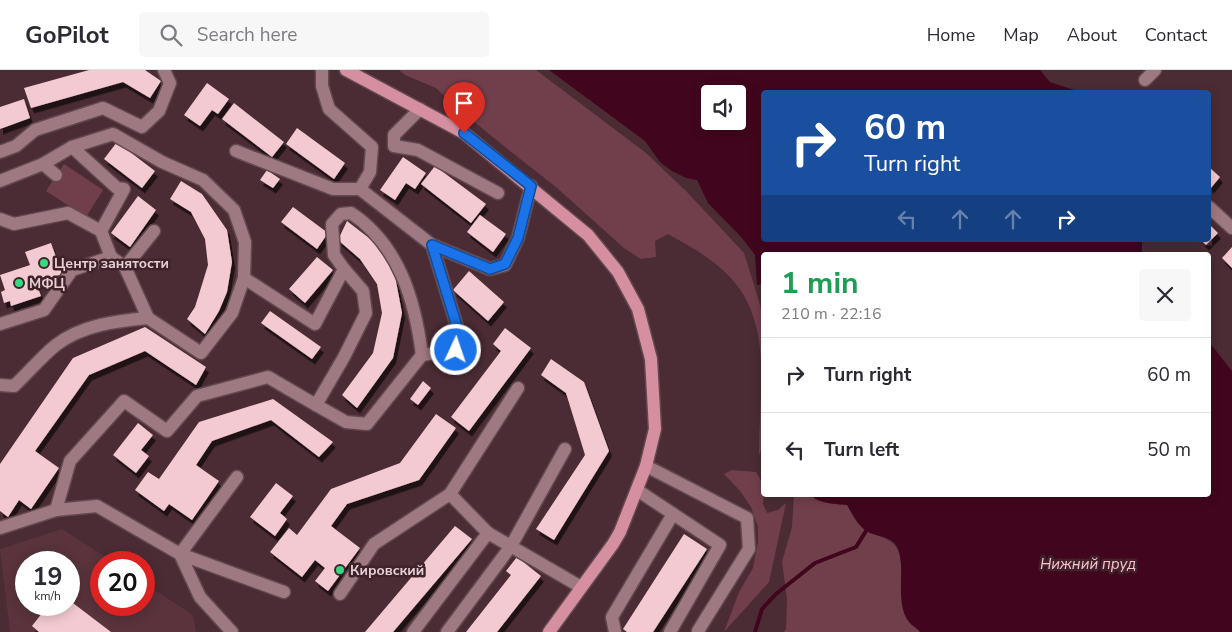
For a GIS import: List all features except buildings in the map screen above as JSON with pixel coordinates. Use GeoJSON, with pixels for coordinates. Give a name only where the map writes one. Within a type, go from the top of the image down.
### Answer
{"type":"FeatureCollection","features":[{"type":"Feature","properties":{"kind":"main road"},"geometry":{"type":"LineString","coordinates":[[346,70],[464,133],[531,186],[588,235],[618,272],[638,308],[651,359],[655,429],[646,466],[616,538],[549,632]]}},
{"type":"Feature","properties":{"kind":"street"},"geometry":{"type":"LineString","coordinates":[[0,152],[16,146],[34,130],[103,108],[142,127],[159,111],[162,104],[170,83],[164,70]]}},
{"type":"Feature","properties":{"kind":"street"},"geometry":{"type":"LineString","coordinates":[[322,70],[322,86],[329,109],[372,148],[370,172],[360,189]]}},
{"type":"Feature","properties":{"kind":"street"},"geometry":{"type":"LineString","coordinates":[[1145,80],[1155,70]]}},
{"type":"Feature","properties":{"kind":"street"},"geometry":{"type":"LineString","coordinates":[[420,109],[394,135],[394,146],[418,150],[498,193]]}},
{"type":"Feature","properties":{"kind":"street"},"geometry":{"type":"LineString","coordinates":[[0,181],[43,164],[72,147],[113,134],[162,162],[203,180],[234,210],[245,242],[244,278],[232,313],[201,353],[148,318],[125,267],[111,257],[101,231],[68,213],[14,224],[0,219]]}},
{"type":"Feature","properties":{"kind":"street"},"geometry":{"type":"LineString","coordinates":[[72,147],[116,188],[124,189],[101,231]]}},
{"type":"Feature","properties":{"kind":"street"},"geometry":{"type":"LineString","coordinates":[[236,151],[333,189],[360,189],[432,245],[490,269],[505,264],[518,238],[531,186]]}},
{"type":"Feature","properties":{"kind":"street"},"geometry":{"type":"LineString","coordinates":[[43,164],[56,175]]}},
{"type":"Feature","properties":{"kind":"street"},"geometry":{"type":"LineString","coordinates":[[1211,209],[1232,228]]}},
{"type":"Feature","properties":{"kind":"street"},"geometry":{"type":"LineString","coordinates":[[316,405],[344,357],[366,313],[363,291],[334,254],[332,224],[341,214],[351,213],[363,221],[379,237],[406,282],[418,323],[422,355]]}},
{"type":"Feature","properties":{"kind":"street"},"geometry":{"type":"LineString","coordinates":[[125,267],[154,231]]}},
{"type":"Feature","properties":{"kind":"street"},"geometry":{"type":"LineString","coordinates":[[56,510],[70,461],[124,400],[167,431],[196,396],[268,377],[346,422],[367,424],[422,355],[456,350],[460,336],[432,245]]}},
{"type":"Feature","properties":{"kind":"street"},"geometry":{"type":"LineString","coordinates":[[0,324],[44,310],[72,270],[111,257]]}},
{"type":"Feature","properties":{"kind":"street"},"geometry":{"type":"LineString","coordinates":[[244,278],[315,324],[344,269]]}},
{"type":"Feature","properties":{"kind":"street"},"geometry":{"type":"LineString","coordinates":[[0,385],[14,386],[56,345],[87,328],[122,320],[148,318]]}},
{"type":"Feature","properties":{"kind":"street"},"geometry":{"type":"LineString","coordinates":[[340,594],[374,544],[450,494],[518,388]]}},
{"type":"Feature","properties":{"kind":"street"},"geometry":{"type":"LineString","coordinates":[[447,632],[511,546],[565,449]]}},
{"type":"Feature","properties":{"kind":"street"},"geometry":{"type":"LineString","coordinates":[[646,466],[747,518],[749,549],[698,631]]}},
{"type":"Feature","properties":{"kind":"street"},"geometry":{"type":"LineString","coordinates":[[180,554],[237,478]]}},
{"type":"Feature","properties":{"kind":"street"},"geometry":{"type":"LineString","coordinates":[[637,490],[720,545],[670,632]]}},
{"type":"Feature","properties":{"kind":"street"},"geometry":{"type":"LineString","coordinates":[[450,494],[488,533],[581,587]]}},
{"type":"Feature","properties":{"kind":"street"},"geometry":{"type":"LineString","coordinates":[[0,528],[56,510],[97,506],[180,554],[284,592]]}},
{"type":"Feature","properties":{"kind":"street"},"geometry":{"type":"LineString","coordinates":[[615,632],[612,617],[674,514]]}},
{"type":"Feature","properties":{"kind":"street"},"geometry":{"type":"LineString","coordinates":[[413,632],[488,533]]}},
{"type":"Feature","properties":{"kind":"street"},"geometry":{"type":"LineString","coordinates":[[180,554],[200,597],[232,632]]}},
{"type":"Feature","properties":{"kind":"shaded area"},"geometry":{"type":"Polygon","coordinates":[[[399,70],[536,70],[646,153],[686,191],[744,253],[761,311],[761,359],[752,313],[742,292],[720,267],[668,234],[655,241],[656,257],[641,259],[624,248],[556,187],[457,108],[436,88],[405,75],[399,70]]]}},
{"type":"Feature","properties":{"kind":"shaded area"},"geometry":{"type":"Polygon","coordinates":[[[64,164],[103,190],[86,217],[46,191],[64,164]]]}},
{"type":"Feature","properties":{"kind":"shaded area"},"geometry":{"type":"Polygon","coordinates":[[[761,384],[761,449],[759,456],[761,384]]]}},
{"type":"Feature","properties":{"kind":"shaded area"},"geometry":{"type":"Polygon","coordinates":[[[732,470],[756,472],[761,480],[761,497],[763,497],[763,504],[767,513],[778,510],[786,503],[769,582],[724,632],[739,592],[753,568],[758,542],[758,527],[751,507],[740,491],[724,474],[732,470]]]}},
{"type":"Feature","properties":{"kind":"shaded area"},"geometry":{"type":"Polygon","coordinates":[[[794,497],[813,497],[833,504],[847,505],[860,525],[896,546],[920,632],[784,632],[786,629],[787,598],[782,562],[792,527],[794,497]]]}},
{"type":"Feature","properties":{"kind":"shaded area"},"geometry":{"type":"Polygon","coordinates":[[[62,529],[96,551],[90,551],[90,616],[155,616],[155,590],[193,615],[196,632],[10,632],[0,549],[62,529]]]}},
{"type":"Feature","properties":{"kind":"water"},"geometry":{"type":"Polygon","coordinates":[[[549,70],[1040,70],[1050,82],[1074,90],[761,90],[761,242],[1142,242],[1142,252],[761,252],[761,284],[757,285],[755,255],[742,238],[708,203],[697,180],[686,178],[660,162],[645,141],[549,70]]]}},
{"type":"Feature","properties":{"kind":"water","name":"Нижний пруд"},"geometry":{"type":"Polygon","coordinates":[[[1211,345],[1232,371],[1232,632],[920,632],[909,622],[904,614],[901,594],[901,562],[896,545],[889,539],[862,528],[847,505],[823,502],[814,498],[1211,497],[1211,345]]]}},
{"type":"Feature","properties":{"kind":"waterway"},"geometry":{"type":"LineString","coordinates":[[755,632],[762,609],[776,594],[815,563],[856,547],[866,531]]}},
{"type":"Feature","properties":{"kind":"place","name":"Центр занятости"},"geometry":{"type":"Point","coordinates":[44,263]}},
{"type":"Feature","properties":{"kind":"place","name":"МФЦ"},"geometry":{"type":"Point","coordinates":[19,283]}},
{"type":"Feature","properties":{"kind":"place","name":"Кировский"},"geometry":{"type":"Point","coordinates":[340,570]}},
{"type":"Feature","properties":{"kind":"route"},"geometry":{"type":"LineString","coordinates":[[456,350],[460,336],[432,245],[490,269],[505,264],[518,238],[531,186],[464,133]]}}]}
